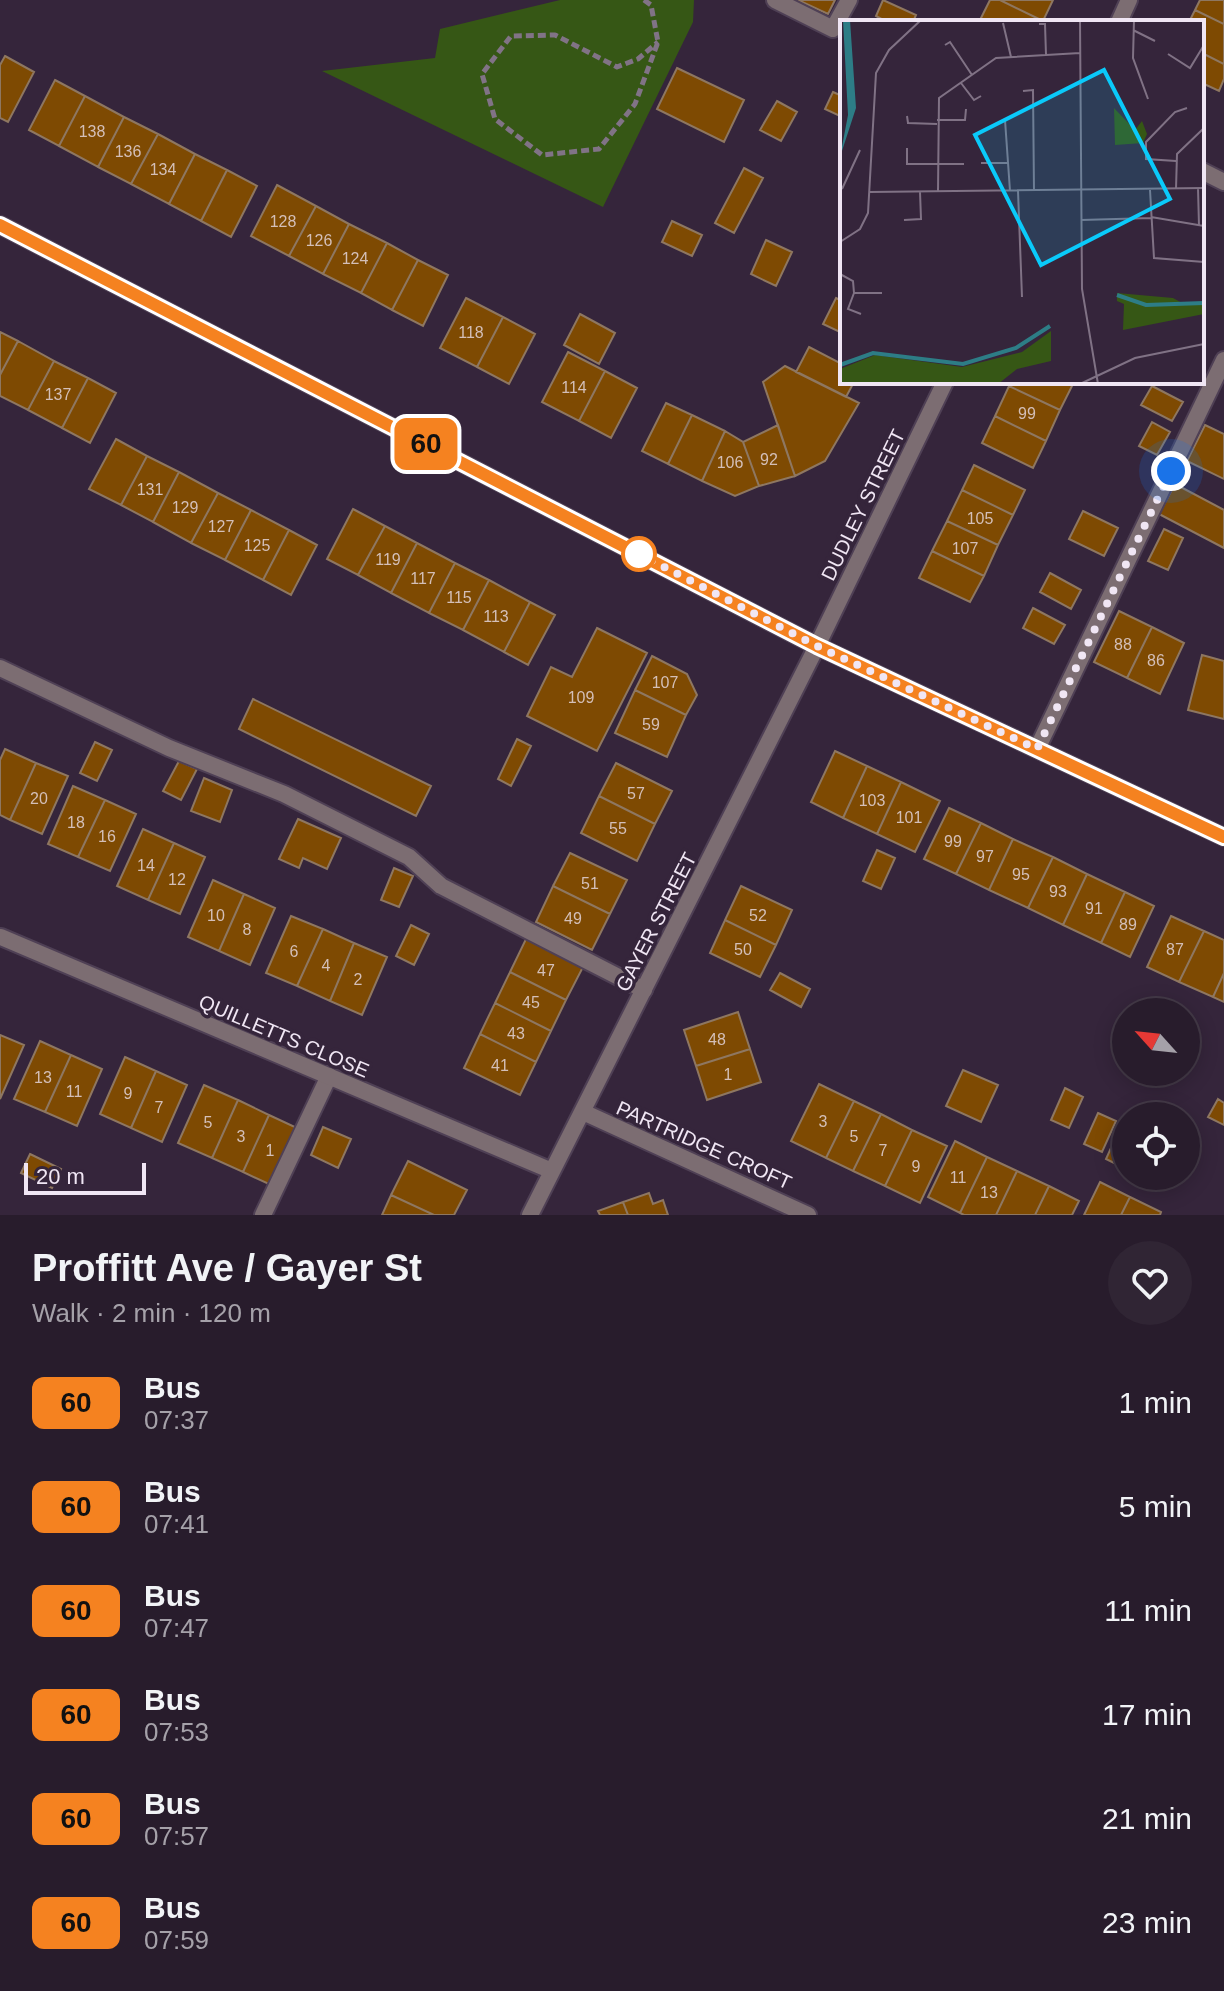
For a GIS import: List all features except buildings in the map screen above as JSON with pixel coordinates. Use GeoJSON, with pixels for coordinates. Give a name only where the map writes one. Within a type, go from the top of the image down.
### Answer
{"type":"FeatureCollection","features":[{"type":"Feature","properties":{"kind":"street"},"geometry":{"type":"LineString","coordinates":[[775,0],[833,29],[849,0]]}},
{"type":"Feature","properties":{"kind":"street"},"geometry":{"type":"LineString","coordinates":[[1120,20],[1129,0]]}},
{"type":"Feature","properties":{"kind":"street"},"geometry":{"type":"LineString","coordinates":[[1204,172],[1224,182]]}},
{"type":"Feature","properties":{"kind":"street"},"geometry":{"type":"LineString","coordinates":[[0,225],[817,646],[1224,837]]}},
{"type":"Feature","properties":{"kind":"street"},"geometry":{"type":"LineString","coordinates":[[1037,749],[1224,360]]}},
{"type":"Feature","properties":{"kind":"street","name":"DUDLEY STREET"},"geometry":{"type":"LineString","coordinates":[[817,646],[944,384]]}},
{"type":"Feature","properties":{"kind":"street","name":"GAYER STREET"},"geometry":{"type":"LineString","coordinates":[[530,1215],[817,646]]}},
{"type":"Feature","properties":{"kind":"street"},"geometry":{"type":"LineString","coordinates":[[0,668],[169,748],[298,801],[409,857],[441,886],[644,990]]}},
{"type":"Feature","properties":{"kind":"street","name":"QUILLETTS CLOSE"},"geometry":{"type":"LineString","coordinates":[[1,937],[552,1171]]}},
{"type":"Feature","properties":{"kind":"street"},"geometry":{"type":"LineString","coordinates":[[263,1215],[329,1076]]}},
{"type":"Feature","properties":{"kind":"street","name":"PARTRIDGE CROFT"},"geometry":{"type":"LineString","coordinates":[[583,1112],[808,1215]]}},
{"type":"Feature","properties":{"kind":"path"},"geometry":{"type":"LineString","coordinates":[[644,0],[651,5],[658,42],[635,104],[599,149],[542,155],[495,119],[482,74],[511,36],[555,35],[617,67],[638,59],[658,42]]}},
{"type":"Feature","properties":{"kind":"green space"},"geometry":{"type":"Polygon","coordinates":[[[560,0],[694,0],[693,22],[603,207],[322,71],[435,58],[440,29],[560,0]]]}},
{"type":"Feature","properties":{"kind":"bus line","name":"60"},"geometry":{"type":"LineString","coordinates":[[0,225],[817,646],[1224,837]]}},
{"type":"Feature","properties":{"kind":"route"},"geometry":{"type":"LineString","coordinates":[[639,554],[817,646],[1037,749],[1171,471]]}}]}
